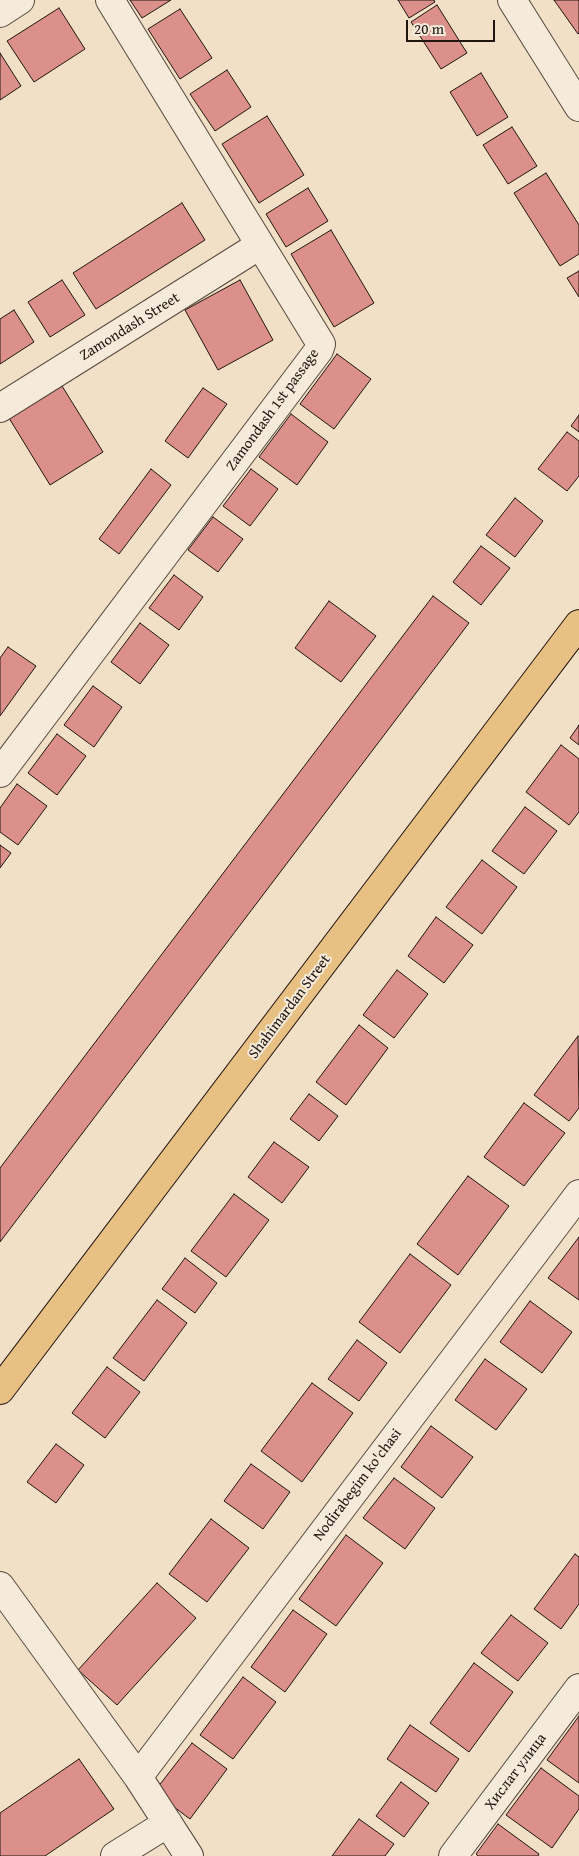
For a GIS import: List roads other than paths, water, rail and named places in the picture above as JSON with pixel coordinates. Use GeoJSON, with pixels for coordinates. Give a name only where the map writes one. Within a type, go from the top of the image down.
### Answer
{"type":"FeatureCollection","features":[{"type":"Feature","properties":{"kind":"main road","name":"Shahimardan Street"},"geometry":{"type":"LineString","coordinates":[[0,1390],[579,624]]}},
{"type":"Feature","properties":{"kind":"street"},"geometry":{"type":"LineString","coordinates":[[0,13],[20,0]]}},
{"type":"Feature","properties":{"kind":"street","name":"Zamondash 1st passage"},"geometry":{"type":"LineString","coordinates":[[0,773],[319,350],[321,344],[110,0]]}},
{"type":"Feature","properties":{"kind":"street"},"geometry":{"type":"LineString","coordinates":[[512,0],[579,107]]}},
{"type":"Feature","properties":{"kind":"street","name":"Zamоndash Street"},"geometry":{"type":"LineString","coordinates":[[0,408],[260,245]]}},
{"type":"Feature","properties":{"kind":"street","name":"Nodirabegim ko'chasi"},"geometry":{"type":"LineString","coordinates":[[138,1777],[579,1194]]}},
{"type":"Feature","properties":{"kind":"street"},"geometry":{"type":"LineString","coordinates":[[0,1586],[138,1777],[189,1856]]}},
{"type":"Feature","properties":{"kind":"street","name":"Хислат улица"},"geometry":{"type":"LineString","coordinates":[[453,1856],[579,1688]]}},
{"type":"Feature","properties":{"kind":"street"},"geometry":{"type":"LineString","coordinates":[[115,1856],[168,1823]]}}]}
